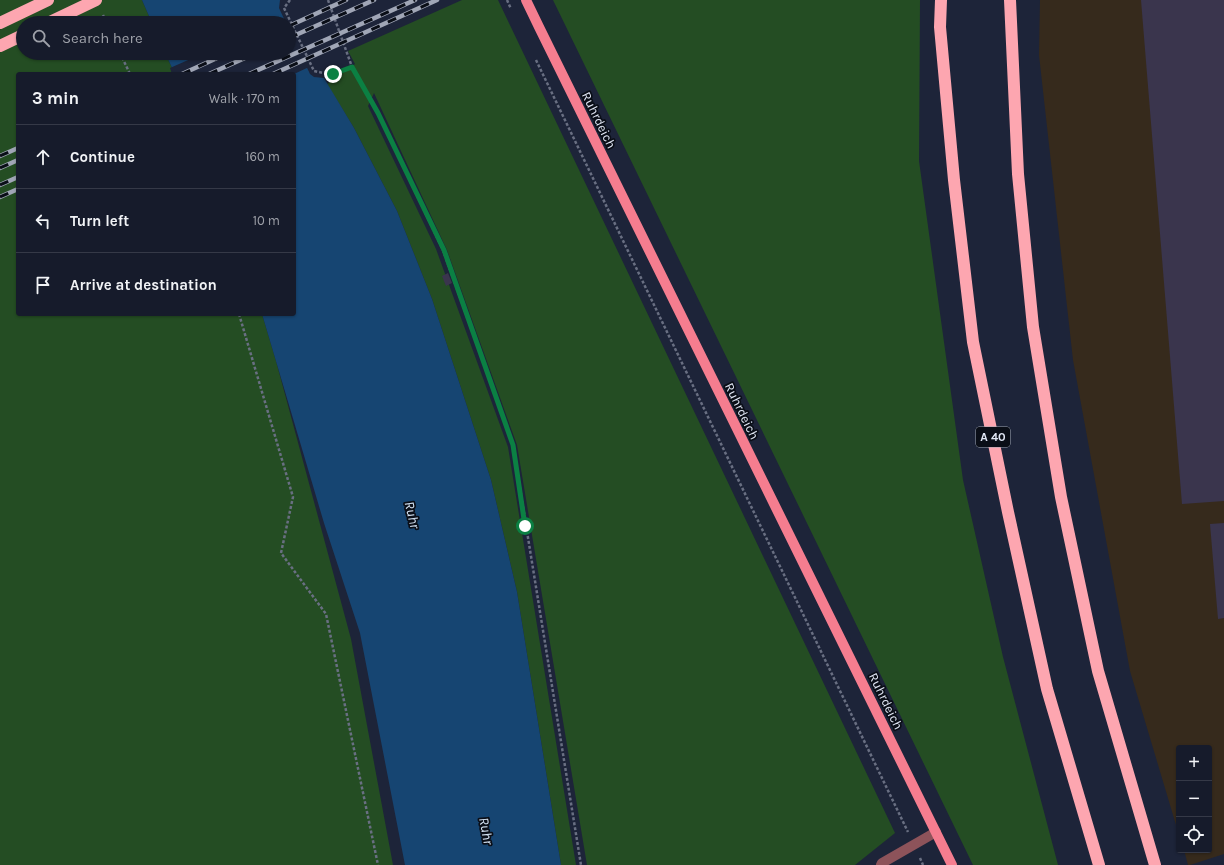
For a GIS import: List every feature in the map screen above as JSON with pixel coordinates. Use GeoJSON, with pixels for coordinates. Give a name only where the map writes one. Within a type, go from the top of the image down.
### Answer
{"type":"FeatureCollection","features":[{"type":"Feature","properties":{"kind":"highway"},"geometry":{"type":"LineString","coordinates":[[0,23],[48,0]]}},
{"type":"Feature","properties":{"kind":"highway"},"geometry":{"type":"LineString","coordinates":[[63,16],[96,0]]}},
{"type":"Feature","properties":{"kind":"highway","name":"A 40"},"geometry":{"type":"LineString","coordinates":[[941,0],[940,27],[954,180],[973,342],[1008,512],[1047,689],[1099,865]]}},
{"type":"Feature","properties":{"kind":"highway"},"geometry":{"type":"LineString","coordinates":[[1010,0],[1018,174],[1032,311],[1061,497],[1098,671],[1155,865]]}},
{"type":"Feature","properties":{"kind":"highway"},"geometry":{"type":"LineString","coordinates":[[0,46],[16,38]]}},
{"type":"Feature","properties":{"kind":"main road","name":"Ruhrdeich"},"geometry":{"type":"LineString","coordinates":[[526,0],[952,865]]}},
{"type":"Feature","properties":{"kind":"street"},"geometry":{"type":"LineString","coordinates":[[881,865],[882,863],[936,832]]}},
{"type":"Feature","properties":{"kind":"path"},"geometry":{"type":"LineString","coordinates":[[288,16],[284,8],[290,0]]}},
{"type":"Feature","properties":{"kind":"path"},"geometry":{"type":"LineString","coordinates":[[328,0],[352,67],[378,113],[444,250],[513,445],[581,865]]}},
{"type":"Feature","properties":{"kind":"path"},"geometry":{"type":"LineString","coordinates":[[507,0],[514,14]]}},
{"type":"Feature","properties":{"kind":"path"},"geometry":{"type":"LineString","coordinates":[[296,33],[314,71],[333,74],[352,67]]}},
{"type":"Feature","properties":{"kind":"path"},"geometry":{"type":"LineString","coordinates":[[535,57],[924,865]]}},
{"type":"Feature","properties":{"kind":"path"},"geometry":{"type":"LineString","coordinates":[[123,60],[129,72]]}},
{"type":"Feature","properties":{"kind":"path"},"geometry":{"type":"LineString","coordinates":[[240,316],[293,497],[280,553],[326,614],[378,865]]}},
{"type":"Feature","properties":{"kind":"shaded area"},"geometry":{"type":"Polygon","coordinates":[[[1040,0],[1224,0],[1224,854],[1190,865],[1188,865],[1185,853],[1212,853],[1212,745],[1176,745],[1176,825],[1130,671],[1073,360],[1039,55],[1040,0]]]}},
{"type":"Feature","properties":{"kind":"green space"},"geometry":{"type":"Polygon","coordinates":[[[0,0],[142,0],[149,16],[16,16],[16,60],[168,60],[174,72],[16,72],[16,316],[263,316],[351,639],[393,865],[0,865],[0,0]]]}},
{"type":"Feature","properties":{"kind":"green space"},"geometry":{"type":"Polygon","coordinates":[[[462,0],[498,0],[895,833],[855,865],[587,865],[517,445],[447,250],[374,93],[368,106],[436,249],[508,447],[576,865],[561,865],[517,592],[491,480],[432,299],[397,211],[354,128],[327,84],[355,64],[348,51],[462,0]]]}},
{"type":"Feature","properties":{"kind":"green space"},"geometry":{"type":"Polygon","coordinates":[[[553,0],[920,0],[919,161],[963,480],[1003,657],[1058,865],[973,865],[553,0]]]}},
{"type":"Feature","properties":{"kind":"water"},"geometry":{"type":"Polygon","coordinates":[[[142,0],[280,0],[279,8],[283,16],[149,16],[142,0]]]}},
{"type":"Feature","properties":{"kind":"water","name":"Ruhr"},"geometry":{"type":"Polygon","coordinates":[[[296,45],[310,74],[314,77],[324,78],[354,128],[397,211],[432,299],[491,480],[517,592],[561,865],[405,865],[360,633],[324,523],[263,316],[296,316],[296,72],[174,72],[168,60],[296,60],[296,45]]]}},
{"type":"Feature","properties":{"kind":"pier"},"geometry":{"type":"Polygon","coordinates":[[[296,40],[309,67],[296,73],[171,72],[170,68],[188,60],[296,60],[296,40]]]}},
{"type":"Feature","properties":{"kind":"building"},"geometry":{"type":"Polygon","coordinates":[[[1141,0],[1224,0],[1224,501],[1182,504],[1141,0]]]}},
{"type":"Feature","properties":{"kind":"building"},"geometry":{"type":"Polygon","coordinates":[[[448,273],[452,283],[446,286],[442,276],[448,273]]]}},
{"type":"Feature","properties":{"kind":"building"},"geometry":{"type":"Polygon","coordinates":[[[1224,523],[1224,618],[1218,619],[1210,524],[1224,523]]]}},
{"type":"Feature","properties":{"kind":"railway"},"geometry":{"type":"LineString","coordinates":[[296,23],[346,0]]}},
{"type":"Feature","properties":{"kind":"railway"},"geometry":{"type":"LineString","coordinates":[[296,35],[374,0]]}},
{"type":"Feature","properties":{"kind":"railway"},"geometry":{"type":"LineString","coordinates":[[296,53],[415,0]]}},
{"type":"Feature","properties":{"kind":"railway"},"geometry":{"type":"LineString","coordinates":[[277,72],[437,0]]}},
{"type":"Feature","properties":{"kind":"railway"},"geometry":{"type":"LineString","coordinates":[[186,72],[213,60]]}},
{"type":"Feature","properties":{"kind":"railway"},"geometry":{"type":"LineString","coordinates":[[213,72],[240,60]]}},
{"type":"Feature","properties":{"kind":"railway"},"geometry":{"type":"LineString","coordinates":[[253,72],[280,60]]}},
{"type":"Feature","properties":{"kind":"railway"},"geometry":{"type":"LineString","coordinates":[[0,156],[16,149]]}},
{"type":"Feature","properties":{"kind":"railway"},"geometry":{"type":"LineString","coordinates":[[0,168],[16,161]]}},
{"type":"Feature","properties":{"kind":"railway"},"geometry":{"type":"LineString","coordinates":[[0,185],[16,178]]}},
{"type":"Feature","properties":{"kind":"railway"},"geometry":{"type":"LineString","coordinates":[[0,197],[16,190]]}},
{"type":"Feature","properties":{"kind":"route"},"geometry":{"type":"LineString","coordinates":[[333,74],[352,67],[378,113],[418,199],[444,250],[513,445],[525,526]]}}]}
